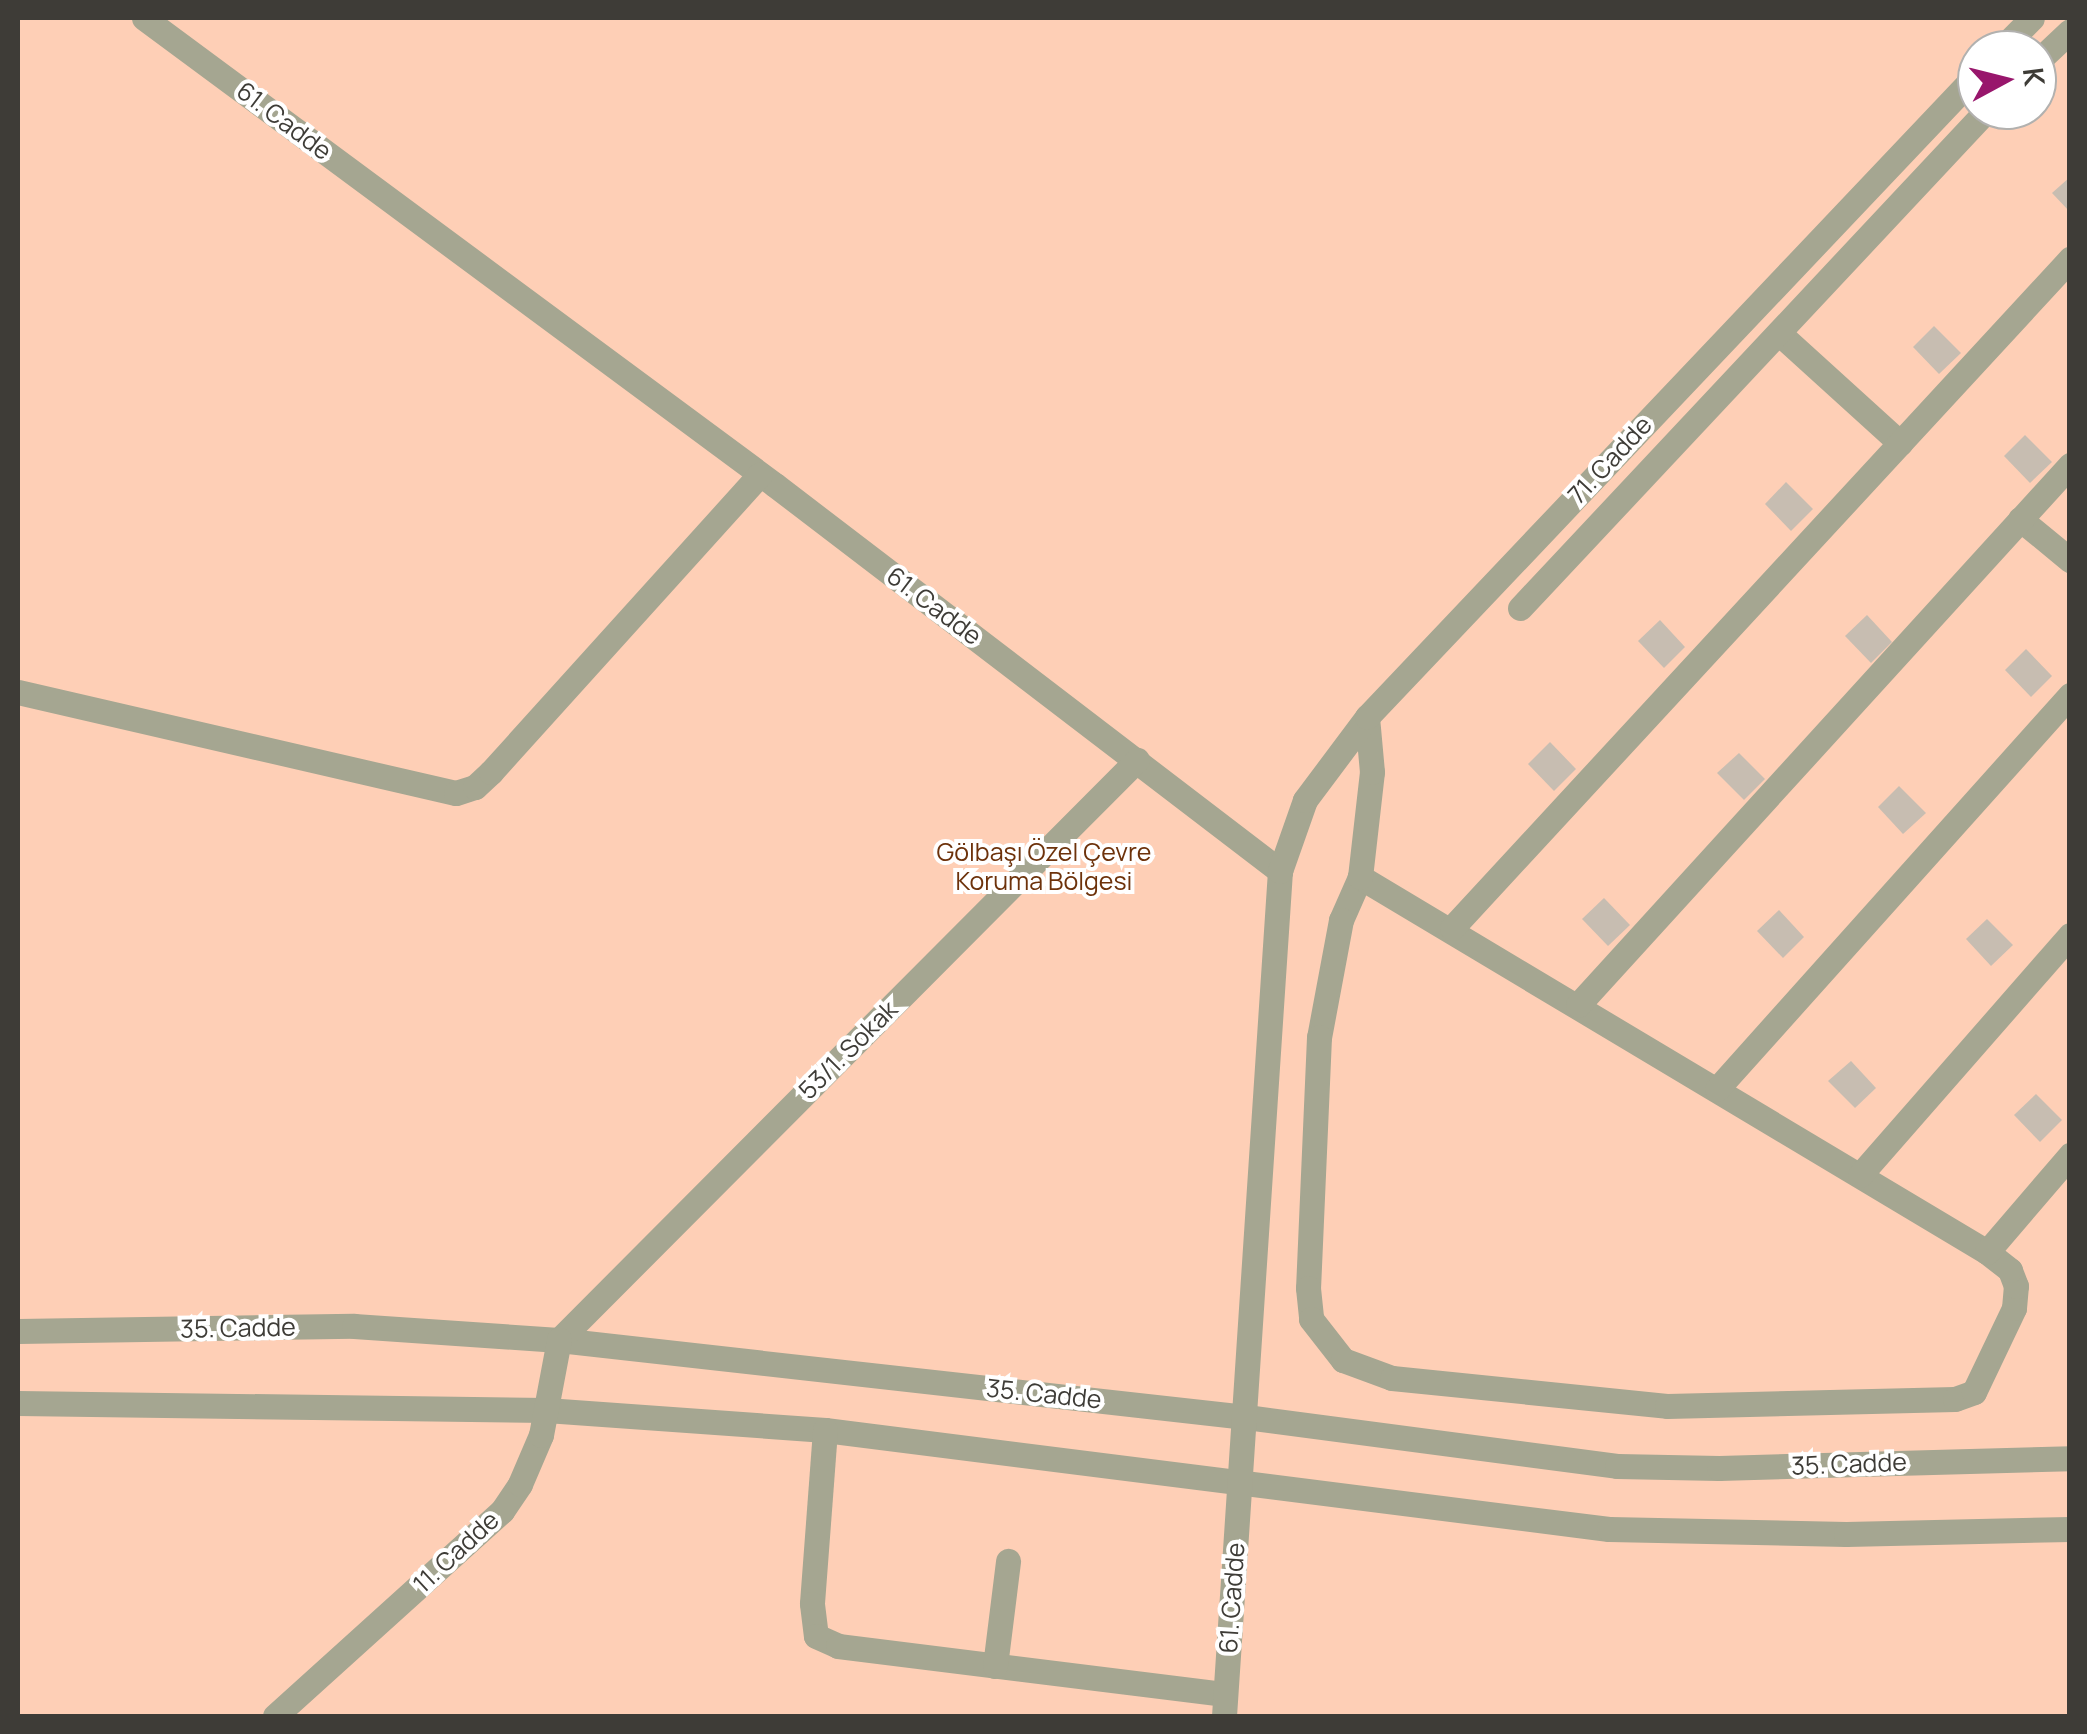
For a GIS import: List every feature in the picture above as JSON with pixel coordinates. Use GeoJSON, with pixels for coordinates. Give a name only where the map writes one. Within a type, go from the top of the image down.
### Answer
{"type":"FeatureCollection","features":[{"type":"Feature","properties":{"kind":"street","name":"61. Cadde"},"geometry":{"type":"LineString","coordinates":[[144,18],[760,474],[1280,871]]}},
{"type":"Feature","properties":{"kind":"street","name":"71. Cadde"},"geometry":{"type":"LineString","coordinates":[[1280,871],[1305,800],[1367,718],[1957,95]]}},
{"type":"Feature","properties":{"kind":"street"},"geometry":{"type":"LineString","coordinates":[[1520,608],[1781,335],[1970,130]]}},
{"type":"Feature","properties":{"kind":"street"},"geometry":{"type":"LineString","coordinates":[[1452,928],[2070,260]]}},
{"type":"Feature","properties":{"kind":"street"},"geometry":{"type":"LineString","coordinates":[[1781,335],[1900,442]]}},
{"type":"Feature","properties":{"kind":"street"},"geometry":{"type":"LineString","coordinates":[[1578,1005],[2070,465]]}},
{"type":"Feature","properties":{"kind":"street"},"geometry":{"type":"LineString","coordinates":[[18,692],[456,794],[475,787],[491,772],[760,474]]}},
{"type":"Feature","properties":{"kind":"street"},"geometry":{"type":"LineString","coordinates":[[2020,519],[2070,560]]}},
{"type":"Feature","properties":{"kind":"street"},"geometry":{"type":"LineString","coordinates":[[1717,1089],[2070,695]]}},
{"type":"Feature","properties":{"kind":"street"},"geometry":{"type":"LineString","coordinates":[[1360,878],[1452,928],[1988,1252],[2010,1270],[2016,1286],[2014,1308],[1974,1392],[1955,1399],[1667,1406],[1392,1378],[1358,1369],[1321,1337],[1311,1320],[1308,1288],[1319,1037],[1341,920],[1360,878],[1372,772],[1367,718]]}},
{"type":"Feature","properties":{"kind":"street","name":"53/1. Sokak"},"geometry":{"type":"LineString","coordinates":[[559,1340],[1137,760]]}},
{"type":"Feature","properties":{"kind":"street"},"geometry":{"type":"LineString","coordinates":[[1246,1417],[1280,871]]}},
{"type":"Feature","properties":{"kind":"street"},"geometry":{"type":"LineString","coordinates":[[1860,1175],[2070,935]]}},
{"type":"Feature","properties":{"kind":"street"},"geometry":{"type":"LineString","coordinates":[[1988,1252],[2070,1156]]}},
{"type":"Feature","properties":{"kind":"street","name":"35. Cadde"},"geometry":{"type":"LineString","coordinates":[[18,1331],[354,1326],[559,1340],[1246,1417],[1651,1468],[2070,1458]]}},
{"type":"Feature","properties":{"kind":"street","name":"11. Cadde"},"geometry":{"type":"LineString","coordinates":[[275,1716],[502,1511],[532,1459],[559,1340]]}},
{"type":"Feature","properties":{"kind":"street"},"geometry":{"type":"LineString","coordinates":[[18,1403],[546,1410],[825,1430],[1609,1528],[1826,1534],[2070,1530]]}},
{"type":"Feature","properties":{"kind":"street","name":"61. Cadde"},"geometry":{"type":"LineString","coordinates":[[1224,1705],[1246,1417]]}},
{"type":"Feature","properties":{"kind":"street"},"geometry":{"type":"LineString","coordinates":[[825,1430],[812,1604],[816,1636],[838,1646],[995,1666],[1224,1705]]}},
{"type":"Feature","properties":{"kind":"street"},"geometry":{"type":"LineString","coordinates":[[995,1666],[1008,1561]]}},
{"type":"Feature","properties":{"kind":"green space","name":"Gölbaşı Özel Çevre Koruma Bölgesi"},"geometry":{"type":"Polygon","coordinates":[[[18,18],[2069,18],[2069,1716],[18,1716],[18,18]]]}},
{"type":"Feature","properties":{"kind":"building"},"geometry":{"type":"Polygon","coordinates":[[[2070,177],[2070,212],[2052,193],[2070,177]]]}},
{"type":"Feature","properties":{"kind":"building"},"geometry":{"type":"Polygon","coordinates":[[[1934,326],[1961,353],[1939,374],[1913,347],[1934,326]]]}},
{"type":"Feature","properties":{"kind":"building"},"geometry":{"type":"Polygon","coordinates":[[[2025,435],[2052,462],[2030,483],[2004,456],[2025,435]]]}},
{"type":"Feature","properties":{"kind":"building"},"geometry":{"type":"Polygon","coordinates":[[[1786,482],[1813,509],[1791,531],[1765,504],[1786,482]]]}},
{"type":"Feature","properties":{"kind":"building"},"geometry":{"type":"Polygon","coordinates":[[[1867,615],[1892,642],[1871,663],[1845,636],[1867,615]]]}},
{"type":"Feature","properties":{"kind":"building"},"geometry":{"type":"Polygon","coordinates":[[[1660,620],[1685,647],[1664,668],[1638,641],[1660,620]]]}},
{"type":"Feature","properties":{"kind":"building"},"geometry":{"type":"Polygon","coordinates":[[[2026,649],[2052,676],[2031,697],[2005,670],[2026,649]]]}},
{"type":"Feature","properties":{"kind":"building"},"geometry":{"type":"Polygon","coordinates":[[[1550,742],[1576,769],[1554,791],[1528,764],[1550,742]]]}},
{"type":"Feature","properties":{"kind":"building"},"geometry":{"type":"Polygon","coordinates":[[[1739,753],[1765,779],[1744,800],[1717,773],[1739,753]]]}},
{"type":"Feature","properties":{"kind":"building"},"geometry":{"type":"Polygon","coordinates":[[[1899,786],[1926,813],[1903,834],[1878,807],[1899,786]]]}},
{"type":"Feature","properties":{"kind":"building"},"geometry":{"type":"Polygon","coordinates":[[[1604,898],[1630,925],[1608,946],[1582,919],[1604,898]]]}},
{"type":"Feature","properties":{"kind":"building"},"geometry":{"type":"Polygon","coordinates":[[[1779,910],[1804,937],[1783,958],[1757,931],[1779,910]]]}},
{"type":"Feature","properties":{"kind":"building"},"geometry":{"type":"Polygon","coordinates":[[[1987,919],[2013,945],[1991,966],[1966,939],[1987,919]]]}},
{"type":"Feature","properties":{"kind":"building"},"geometry":{"type":"Polygon","coordinates":[[[1851,1061],[1876,1088],[1855,1108],[1828,1081],[1851,1061]]]}},
{"type":"Feature","properties":{"kind":"building"},"geometry":{"type":"Polygon","coordinates":[[[2036,1094],[2062,1120],[2040,1142],[2014,1115],[2036,1094]]]}}]}
